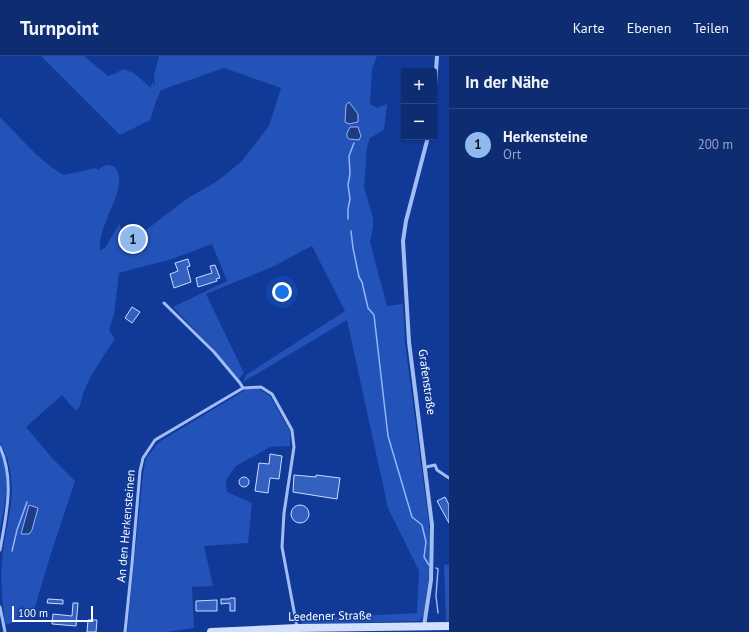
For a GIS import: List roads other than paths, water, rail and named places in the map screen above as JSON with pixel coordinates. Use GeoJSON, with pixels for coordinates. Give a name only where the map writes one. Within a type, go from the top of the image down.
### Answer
{"type":"FeatureCollection","features":[{"type":"Feature","properties":{"kind":"street"},"geometry":{"type":"LineString","coordinates":[[436,68],[437,56]]}},
{"type":"Feature","properties":{"kind":"street","name":"Grafenstraße"},"geometry":{"type":"LineString","coordinates":[[424,629],[432,580],[432,525],[426,467],[409,342],[403,241],[406,221],[427,140]]}},
{"type":"Feature","properties":{"kind":"street","name":"Leedener Straße"},"geometry":{"type":"LineString","coordinates":[[211,632],[297,628],[424,629],[449,626]]}},
{"type":"Feature","properties":{"kind":"lane"},"geometry":{"type":"LineString","coordinates":[[164,303],[214,352],[243,388],[261,387],[272,394],[292,430],[294,448],[284,513],[282,547],[297,628]]}},
{"type":"Feature","properties":{"kind":"lane","name":"An den Herkensteinen"},"geometry":{"type":"LineString","coordinates":[[125,632],[142,458],[155,440],[243,388]]}},
{"type":"Feature","properties":{"kind":"lane"},"geometry":{"type":"LineString","coordinates":[[0,447],[8,473],[8,500],[0,550]]}},
{"type":"Feature","properties":{"kind":"lane"},"geometry":{"type":"LineString","coordinates":[[426,467],[435,465],[437,470],[449,478]]}},
{"type":"Feature","properties":{"kind":"lane"},"geometry":{"type":"LineString","coordinates":[[0,607],[5,632]]}},
{"type":"Feature","properties":{"kind":"waterway"},"geometry":{"type":"LineString","coordinates":[[348,219],[350,199],[348,185],[350,174],[349,156],[354,143]]}},
{"type":"Feature","properties":{"kind":"waterway"},"geometry":{"type":"LineString","coordinates":[[351,231],[359,277],[362,282],[368,308],[374,315],[388,436],[412,517],[422,525],[426,542],[424,557],[429,565]]}},
{"type":"Feature","properties":{"kind":"waterway"},"geometry":{"type":"LineString","coordinates":[[12,551],[17,530],[27,502]]}},
{"type":"Feature","properties":{"kind":"waterway"},"geometry":{"type":"LineString","coordinates":[[436,568],[438,569],[436,596],[438,613]]}},
{"type":"Feature","properties":{"kind":"place","name":"Herkensteine"},"geometry":{"type":"Point","coordinates":[133,239]}}]}
